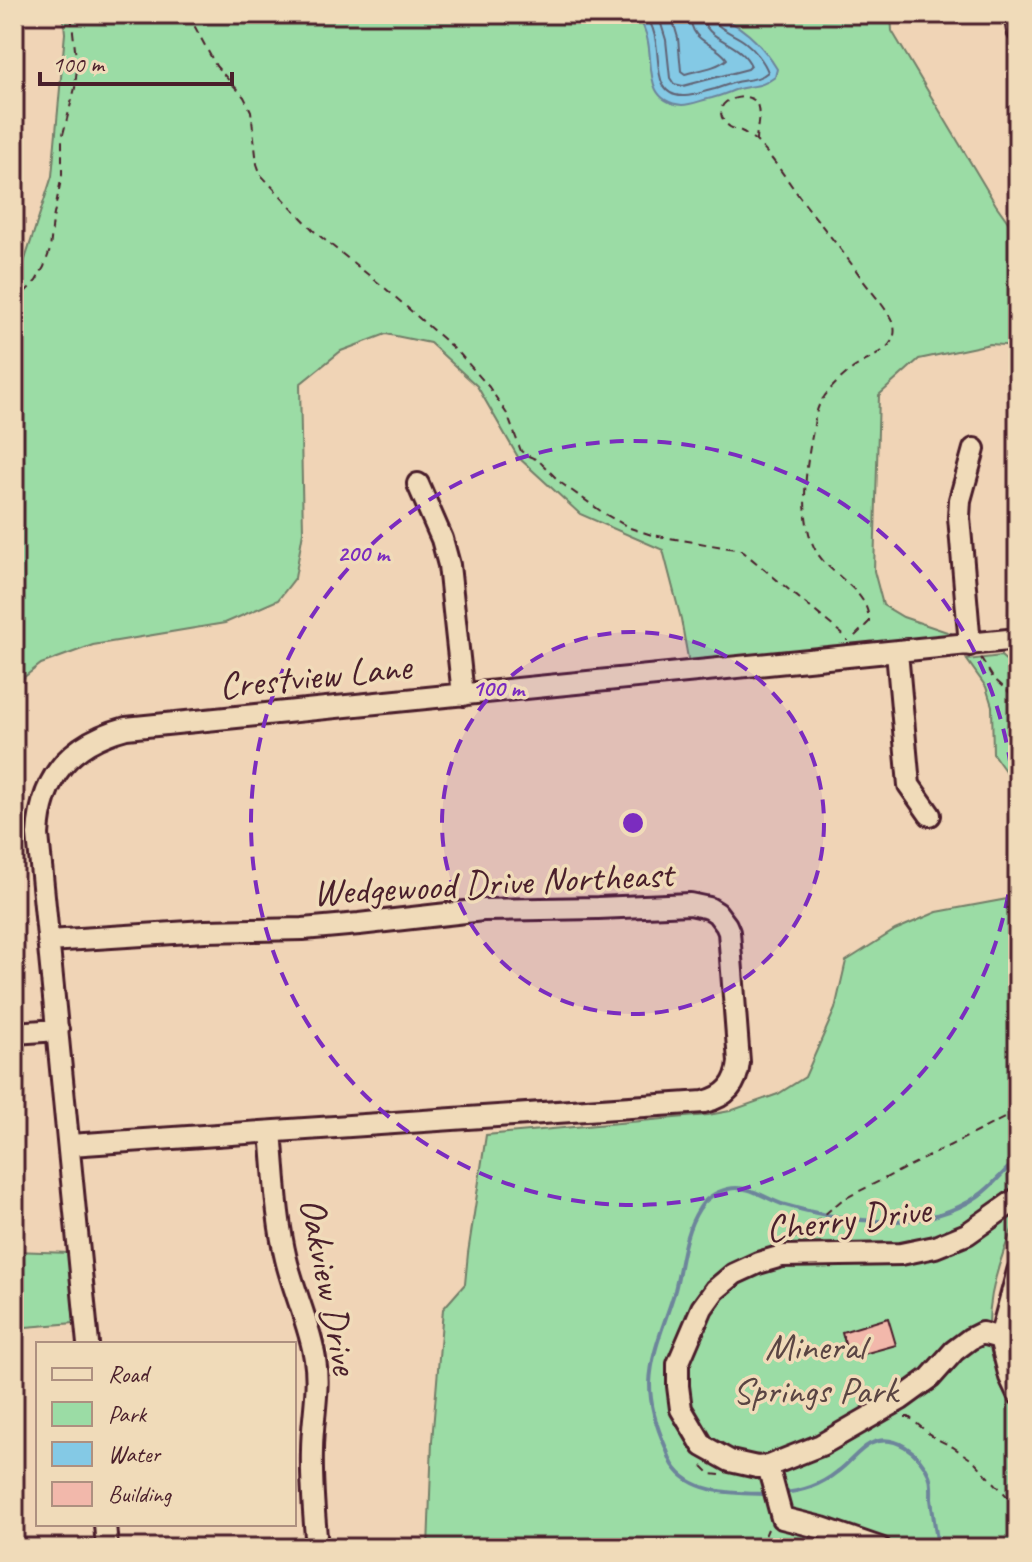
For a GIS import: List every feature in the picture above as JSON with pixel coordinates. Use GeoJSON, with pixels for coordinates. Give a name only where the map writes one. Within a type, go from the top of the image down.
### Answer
{"type":"FeatureCollection","features":[{"type":"Feature","properties":{"kind":"street"},"geometry":{"type":"LineString","coordinates":[[1015,14],[1018,31]]}},
{"type":"Feature","properties":{"kind":"street"},"geometry":{"type":"LineString","coordinates":[[974,449],[960,500],[959,517],[975,650]]}},
{"type":"Feature","properties":{"kind":"street"},"geometry":{"type":"LineString","coordinates":[[418,484],[442,539],[449,565],[463,695]]}},
{"type":"Feature","properties":{"kind":"street","name":"Crestview Lane"},"geometry":{"type":"LineString","coordinates":[[88,1342],[38,835],[39,817],[47,791],[60,768],[86,744],[126,728],[897,652],[975,650],[1018,639]]}},
{"type":"Feature","properties":{"kind":"street"},"geometry":{"type":"LineString","coordinates":[[897,652],[909,785],[930,815]]}},
{"type":"Feature","properties":{"kind":"street","name":"Wedgewood Drive Northeast"},"geometry":{"type":"LineString","coordinates":[[49,941],[205,931],[303,929],[468,911],[698,905],[717,913],[729,932],[739,1062],[734,1084],[714,1100],[70,1145]]}},
{"type":"Feature","properties":{"kind":"street"},"geometry":{"type":"LineString","coordinates":[[14,1033],[58,1030]]}},
{"type":"Feature","properties":{"kind":"street","name":"Oakview Drive"},"geometry":{"type":"LineString","coordinates":[[271,1132],[285,1258],[315,1360],[317,1384],[312,1475],[317,1548]]}},
{"type":"Feature","properties":{"kind":"street","name":"Cherry Drive"},"geometry":{"type":"LineString","coordinates":[[1000,1338],[982,1333],[970,1339],[954,1351],[930,1378],[901,1399],[770,1472],[730,1461],[703,1446],[681,1409],[678,1364],[702,1308],[715,1290],[734,1274],[782,1256],[901,1254],[935,1247],[967,1234],[1018,1198]]}},
{"type":"Feature","properties":{"kind":"street"},"geometry":{"type":"LineString","coordinates":[[1018,1271],[1000,1338],[1010,1377],[1018,1394]]}},
{"type":"Feature","properties":{"kind":"street"},"geometry":{"type":"LineString","coordinates":[[770,1472],[782,1518],[880,1548]]}},
{"type":"Feature","properties":{"kind":"street"},"geometry":{"type":"LineString","coordinates":[[105,1526],[107,1548]]}},
{"type":"Feature","properties":{"kind":"path"},"geometry":{"type":"LineString","coordinates":[[14,303],[36,281],[50,250],[62,175],[62,138],[77,67],[71,14]]}},
{"type":"Feature","properties":{"kind":"path"},"geometry":{"type":"LineString","coordinates":[[188,14],[216,66],[244,97],[251,111],[261,175],[316,233],[459,353],[507,414],[521,451],[538,460],[561,483],[630,528],[652,535],[741,550],[847,638],[848,643],[869,622],[869,613],[853,588],[815,549],[810,536],[805,505],[810,447],[816,411],[823,397],[855,368],[888,346],[893,340],[894,324],[847,256],[756,141],[723,121],[721,108],[726,102],[745,96],[754,99],[759,109],[756,141]]}},
{"type":"Feature","properties":{"kind":"path"},"geometry":{"type":"LineString","coordinates":[[975,650],[993,678],[1018,700]]}},
{"type":"Feature","properties":{"kind":"path"},"geometry":{"type":"LineString","coordinates":[[789,1240],[800,1235],[842,1200],[1018,1111]]}},
{"type":"Feature","properties":{"kind":"path"},"geometry":{"type":"LineString","coordinates":[[898,1417],[909,1417],[933,1437],[975,1462],[1018,1508]]}},
{"type":"Feature","properties":{"kind":"path"},"geometry":{"type":"LineString","coordinates":[[697,1460],[710,1474],[722,1476]]}},
{"type":"Feature","properties":{"kind":"path"},"geometry":{"type":"LineString","coordinates":[[760,1548],[765,1533],[780,1512]]}},
{"type":"Feature","properties":{"kind":"green space"},"geometry":{"type":"Polygon","coordinates":[[[63,14],[891,14],[892,31],[996,205],[1018,236],[1018,346],[990,344],[919,359],[879,395],[874,571],[883,605],[903,617],[956,635],[689,664],[663,550],[580,514],[518,457],[477,386],[430,343],[386,334],[341,351],[300,384],[303,532],[295,578],[278,600],[225,623],[93,645],[41,664],[14,685],[14,283],[20,275],[52,176],[65,33],[63,14]]]}},
{"type":"Feature","properties":{"kind":"green space"},"geometry":{"type":"Polygon","coordinates":[[[1001,656],[1018,671],[1018,789],[993,754],[992,706],[986,687],[967,660],[1001,656]]]}},
{"type":"Feature","properties":{"kind":"green space","name":"Mineral Springs Park"},"geometry":{"type":"Polygon","coordinates":[[[1018,897],[1018,1216],[998,1268],[989,1324],[999,1370],[1018,1413],[1018,1548],[428,1548],[432,1441],[443,1309],[465,1284],[486,1135],[708,1115],[730,1111],[778,1094],[805,1077],[835,1009],[846,961],[895,930],[937,912],[1018,897]]]}},
{"type":"Feature","properties":{"kind":"green space"},"geometry":{"type":"Polygon","coordinates":[[[14,1251],[69,1253],[74,1323],[14,1328],[14,1251]]]}},
{"type":"Feature","properties":{"kind":"water"},"geometry":{"type":"Polygon","coordinates":[[[636,14],[710,14],[721,17],[757,42],[777,69],[775,77],[760,85],[693,103],[682,105],[670,102],[656,90],[647,38],[636,14]]]}},
{"type":"Feature","properties":{"kind":"building"},"geometry":{"type":"Polygon","coordinates":[[[888,1318],[896,1345],[849,1358],[842,1332],[888,1318]]]}},
{"type":"Feature","properties":{"kind":"waterway"},"geometry":{"type":"LineString","coordinates":[[767,1494],[716,1490],[691,1482],[681,1475],[671,1461],[653,1409],[650,1384],[653,1360],[675,1290],[686,1238],[701,1205],[715,1194],[736,1188],[750,1190],[785,1205],[832,1216],[858,1220],[909,1220],[957,1208],[984,1192],[1018,1159]]}},
{"type":"Feature","properties":{"kind":"waterway"},"geometry":{"type":"LineString","coordinates":[[780,1493],[824,1481],[870,1444],[879,1441],[897,1443],[913,1452],[929,1475],[938,1548]]}}]}
